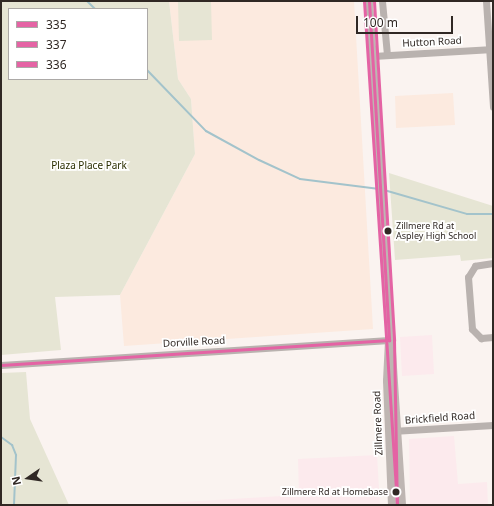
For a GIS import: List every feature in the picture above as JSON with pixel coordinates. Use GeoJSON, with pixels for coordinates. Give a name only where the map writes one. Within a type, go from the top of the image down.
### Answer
{"type":"FeatureCollection","features":[{"type":"Feature","properties":{"kind":"main road","name":"Zillmere Road"},"geometry":{"type":"LineString","coordinates":[[370,1],[389,340],[398,431],[402,505]]}},
{"type":"Feature","properties":{"kind":"main road","name":"Zillmere Road"},"geometry":{"type":"LineString","coordinates":[[389,340],[388,432],[392,505]]}},
{"type":"Feature","properties":{"kind":"street"},"geometry":{"type":"LineString","coordinates":[[382,1],[387,55]]}},
{"type":"Feature","properties":{"kind":"street"},"geometry":{"type":"LineString","coordinates":[[486,1],[491,49],[493,107]]}},
{"type":"Feature","properties":{"kind":"street","name":"Hutton Road"},"geometry":{"type":"LineString","coordinates":[[373,56],[491,49]]}},
{"type":"Feature","properties":{"kind":"street"},"geometry":{"type":"LineString","coordinates":[[493,263],[474,266],[468,277],[472,329],[481,338],[493,337]]}},
{"type":"Feature","properties":{"kind":"street","name":"Dorville Road"},"geometry":{"type":"LineString","coordinates":[[1,364],[389,340]]}},
{"type":"Feature","properties":{"kind":"street","name":"Brickfield Road"},"geometry":{"type":"LineString","coordinates":[[388,432],[493,425]]}},
{"type":"Feature","properties":{"kind":"shaded area"},"geometry":{"type":"Polygon","coordinates":[[[169,1],[354,1],[373,329],[124,346],[120,295],[195,154],[191,99],[178,79],[169,1]]]}},
{"type":"Feature","properties":{"kind":"shaded area"},"geometry":{"type":"Polygon","coordinates":[[[453,93],[455,125],[396,128],[395,96],[453,93]]]}},
{"type":"Feature","properties":{"kind":"shaded area"},"geometry":{"type":"Polygon","coordinates":[[[432,335],[434,374],[402,376],[400,337],[432,335]]]}},
{"type":"Feature","properties":{"kind":"shaded area"},"geometry":{"type":"Polygon","coordinates":[[[454,436],[458,484],[487,482],[488,505],[410,505],[409,439],[454,436]]]}},
{"type":"Feature","properties":{"kind":"shaded area"},"geometry":{"type":"Polygon","coordinates":[[[377,455],[380,505],[132,505],[299,495],[298,459],[377,455]]]}},
{"type":"Feature","properties":{"kind":"green space","name":"Plaza Place Park"},"geometry":{"type":"Polygon","coordinates":[[[1,1],[169,1],[178,79],[191,99],[195,154],[120,295],[55,297],[61,350],[1,355],[1,1]]]}},
{"type":"Feature","properties":{"kind":"green space"},"geometry":{"type":"Polygon","coordinates":[[[178,1],[211,1],[212,40],[179,41],[178,1]]]}},
{"type":"Feature","properties":{"kind":"green space"},"geometry":{"type":"Polygon","coordinates":[[[389,173],[493,206],[493,258],[461,261],[460,255],[395,260],[389,173]]]}},
{"type":"Feature","properties":{"kind":"green space"},"geometry":{"type":"Polygon","coordinates":[[[26,372],[30,419],[69,505],[1,505],[1,373],[26,372]]]}},
{"type":"Feature","properties":{"kind":"waterway"},"geometry":{"type":"LineString","coordinates":[[87,1],[94,8]]}},
{"type":"Feature","properties":{"kind":"waterway"},"geometry":{"type":"LineString","coordinates":[[148,71],[206,131],[259,160],[300,179],[379,189]]}},
{"type":"Feature","properties":{"kind":"waterway"},"geometry":{"type":"LineString","coordinates":[[384,190],[467,214],[493,214]]}},
{"type":"Feature","properties":{"kind":"waterway"},"geometry":{"type":"LineString","coordinates":[[1,437],[12,445],[16,455],[14,505]]}},
{"type":"Feature","properties":{"kind":"transit line","name":"337"},"geometry":{"type":"LineString","coordinates":[[364,1],[397,505]]}},
{"type":"Feature","properties":{"kind":"transit line","name":"335"},"geometry":{"type":"LineString","coordinates":[[369,1],[389,340]]}},
{"type":"Feature","properties":{"kind":"transit line","name":"336"},"geometry":{"type":"LineString","coordinates":[[374,1],[394,340],[397,505]]}},
{"type":"Feature","properties":{"kind":"transit line","name":"335"},"geometry":{"type":"LineString","coordinates":[[1,365],[389,340]]}},
{"type":"Feature","properties":{"kind":"place","name":"Zillmere Rd at Aspley High School"},"geometry":{"type":"Point","coordinates":[388,231]}},
{"type":"Feature","properties":{"kind":"place","name":"Zillmere Rd at Homebase"},"geometry":{"type":"Point","coordinates":[396,492]}}]}
